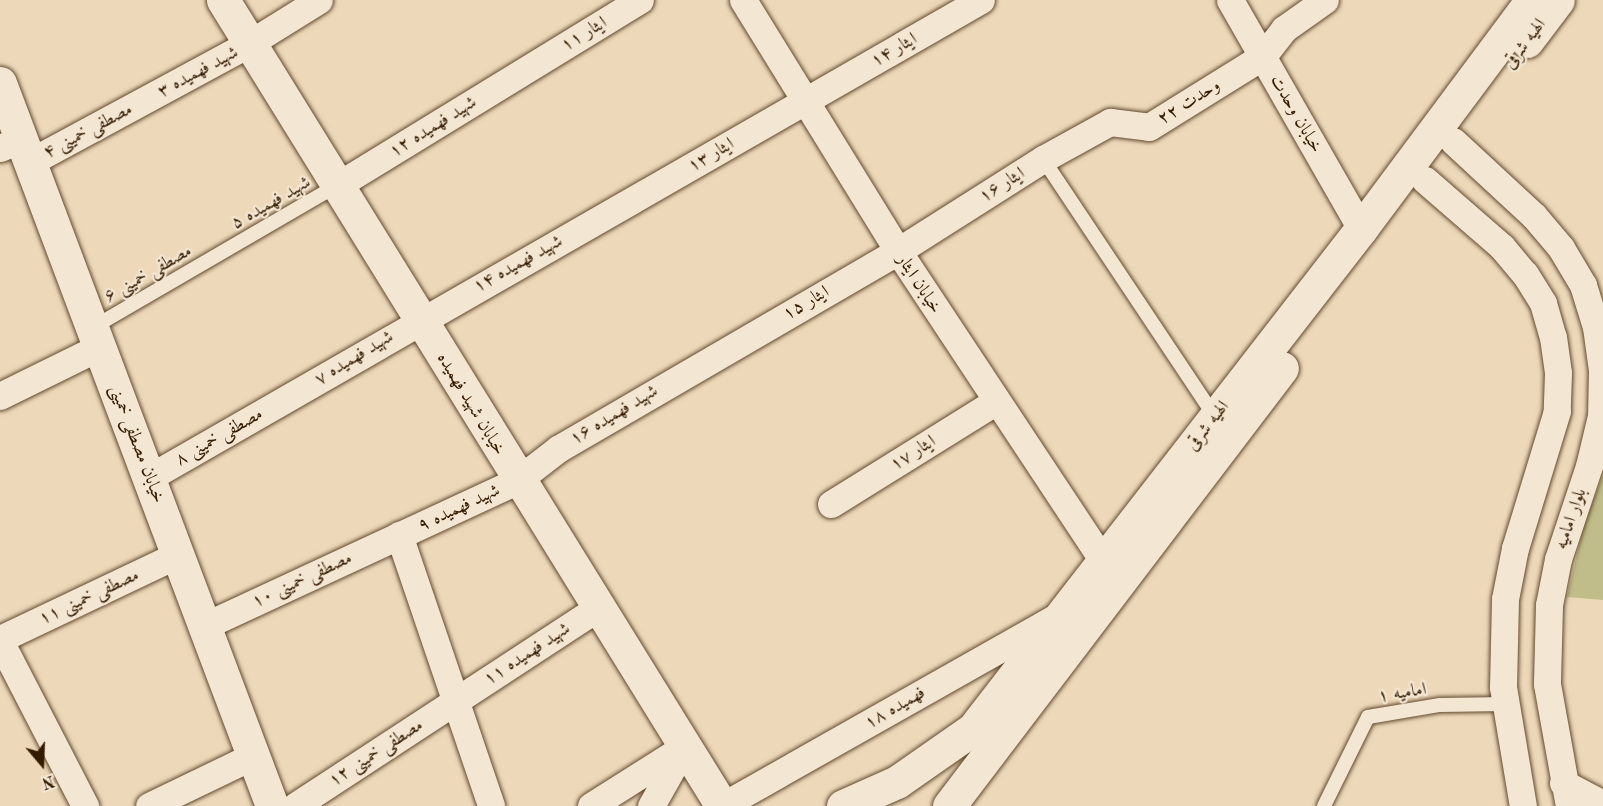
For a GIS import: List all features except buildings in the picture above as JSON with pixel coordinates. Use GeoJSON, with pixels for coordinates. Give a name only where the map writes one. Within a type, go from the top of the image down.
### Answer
{"type":"FeatureCollection","features":[{"type":"Feature","properties":{"kind":"street","name":"خیابان شهید فهمیده"},"geometry":{"type":"LineString","coordinates":[[223,0],[518,480],[722,806]]}},
{"type":"Feature","properties":{"kind":"street","name":"شهید فهمیده ۳"},"geometry":{"type":"LineString","coordinates":[[146,100],[250,43],[319,0]]}},
{"type":"Feature","properties":{"kind":"street","name":"ایثار ۱۱"},"geometry":{"type":"LineString","coordinates":[[528,69],[640,0]]}},
{"type":"Feature","properties":{"kind":"street","name":"خیابان ایثار"},"geometry":{"type":"LineString","coordinates":[[742,0],[995,402],[1104,562]]}},
{"type":"Feature","properties":{"kind":"street","name":"ایثار ۱۴"},"geometry":{"type":"LineString","coordinates":[[807,100],[981,0]]}},
{"type":"Feature","properties":{"kind":"street","name":"خیابان وحدت"},"geometry":{"type":"LineString","coordinates":[[1230,0],[1361,229]]}},
{"type":"Feature","properties":{"kind":"street"},"geometry":{"type":"LineString","coordinates":[[1263,56],[1284,29],[1325,0]]}},
{"type":"Feature","properties":{"kind":"street","name":"الهیه شرقی"},"geometry":{"type":"LineString","coordinates":[[843,806],[897,782],[973,729],[1068,610],[1361,229],[1532,0]]}},
{"type":"Feature","properties":{"kind":"street","name":"الهیه شرقی"},"geometry":{"type":"LineString","coordinates":[[949,806],[1425,180],[1558,0]]}},
{"type":"Feature","properties":{"kind":"street","name":"وحدت ۲۲"},"geometry":{"type":"LineString","coordinates":[[1110,122],[1149,127],[1263,56]]}},
{"type":"Feature","properties":{"kind":"street","name":"شهید فهمیده ۱۲"},"geometry":{"type":"LineString","coordinates":[[338,185],[528,69]]}},
{"type":"Feature","properties":{"kind":"street","name":"خیابان مصطفی خمینی"},"geometry":{"type":"LineString","coordinates":[[0,83],[17,150],[96,337],[272,806]]}},
{"type":"Feature","properties":{"kind":"street","name":"مصطفی خمینی ۴"},"geometry":{"type":"LineString","coordinates":[[17,150],[146,100]]}},
{"type":"Feature","properties":{"kind":"street","name":"ایثار ۱۳"},"geometry":{"type":"LineString","coordinates":[[616,209],[807,100]]}},
{"type":"Feature","properties":{"kind":"street","name":"ایثار ۱۶"},"geometry":{"type":"LineString","coordinates":[[898,251],[1043,159],[1110,122]]}},
{"type":"Feature","properties":{"kind":"street","name":"بلوار امامیه"},"geometry":{"type":"LineString","coordinates":[[1453,141],[1509,196],[1534,216],[1561,248],[1593,280],[1602,370],[1601,416],[1589,466],[1558,559],[1549,604],[1547,684],[1566,794]]}},
{"type":"Feature","properties":{"kind":"street"},"geometry":{"type":"LineString","coordinates":[[1425,180],[1479,228],[1525,274],[1543,303],[1558,373],[1557,411],[1515,548],[1505,599],[1506,704],[1523,806]]}},
{"type":"Feature","properties":{"kind":"street"},"geometry":{"type":"LineString","coordinates":[[1479,228],[1476,214],[1482,201],[1509,196]]}},
{"type":"Feature","properties":{"kind":"street","name":"شهید فهمیده ۱۴"},"geometry":{"type":"LineString","coordinates":[[420,319],[616,209]]}},
{"type":"Feature","properties":{"kind":"street","name":"ایثار ۱۵"},"geometry":{"type":"LineString","coordinates":[[715,355],[898,251]]}},
{"type":"Feature","properties":{"kind":"street","name":"شهید فهمیده ۷"},"geometry":{"type":"LineString","coordinates":[[289,398],[420,319]]}},
{"type":"Feature","properties":{"kind":"street"},"geometry":{"type":"LineString","coordinates":[[0,396],[96,337]]}},
{"type":"Feature","properties":{"kind":"street","name":"شهید فهمیده ۱۶"},"geometry":{"type":"LineString","coordinates":[[518,480],[558,449],[715,355]]}},
{"type":"Feature","properties":{"kind":"street","name":"مصطفی خمینی ۸"},"geometry":{"type":"LineString","coordinates":[[150,477],[289,398]]}},
{"type":"Feature","properties":{"kind":"street","name":"ایثار ۱۷"},"geometry":{"type":"LineString","coordinates":[[831,504],[995,402]]}},
{"type":"Feature","properties":{"kind":"street","name":"شهید فهمیده ۹"},"geometry":{"type":"LineString","coordinates":[[399,535],[518,480]]}},
{"type":"Feature","properties":{"kind":"street"},"geometry":{"type":"LineString","coordinates":[[399,535],[491,806]]}},
{"type":"Feature","properties":{"kind":"street","name":"مصطفی خمینی ۱۰"},"geometry":{"type":"LineString","coordinates":[[204,626],[399,535]]}},
{"type":"Feature","properties":{"kind":"street","name":"مصطفی خمینی ۱۱"},"geometry":{"type":"LineString","coordinates":[[0,640],[177,555]]}},
{"type":"Feature","properties":{"kind":"street","name":"شهید فهمیده ۱۱"},"geometry":{"type":"LineString","coordinates":[[456,700],[598,608]]}},
{"type":"Feature","properties":{"kind":"street","name":"فهمیده ۱۸"},"geometry":{"type":"LineString","coordinates":[[722,806],[1068,610]]}},
{"type":"Feature","properties":{"kind":"street"},"geometry":{"type":"LineString","coordinates":[[0,640],[86,806]]}},
{"type":"Feature","properties":{"kind":"street","name":"مصطفی خمینی ۱۲"},"geometry":{"type":"LineString","coordinates":[[296,806],[456,700]]}},
{"type":"Feature","properties":{"kind":"street"},"geometry":{"type":"LineString","coordinates":[[591,806],[684,747]]}},
{"type":"Feature","properties":{"kind":"street"},"geometry":{"type":"LineString","coordinates":[[651,806],[684,747]]}},
{"type":"Feature","properties":{"kind":"street"},"geometry":{"type":"LineString","coordinates":[[149,806],[253,756]]}},
{"type":"Feature","properties":{"kind":"street"},"geometry":{"type":"LineString","coordinates":[[1566,794],[1603,804]]}},
{"type":"Feature","properties":{"kind":"lane"},"geometry":{"type":"LineString","coordinates":[[1043,159],[1215,417]]}},
{"type":"Feature","properties":{"kind":"lane","name":"شهید فهمیده ۵"},"geometry":{"type":"LineString","coordinates":[[223,252],[338,185]]}},
{"type":"Feature","properties":{"kind":"lane","name":"مصطفی خمینی ۶"},"geometry":{"type":"LineString","coordinates":[[96,337],[223,252]]}},
{"type":"Feature","properties":{"kind":"lane","name":"امامیه ۱"},"geometry":{"type":"LineString","coordinates":[[1324,806],[1368,717],[1440,705],[1506,704]]}},
{"type":"Feature","properties":{"kind":"shaded area"},"geometry":{"type":"Polygon","coordinates":[[[1603,475],[1603,600],[1567,597],[1584,525],[1603,475]]]}}]}
